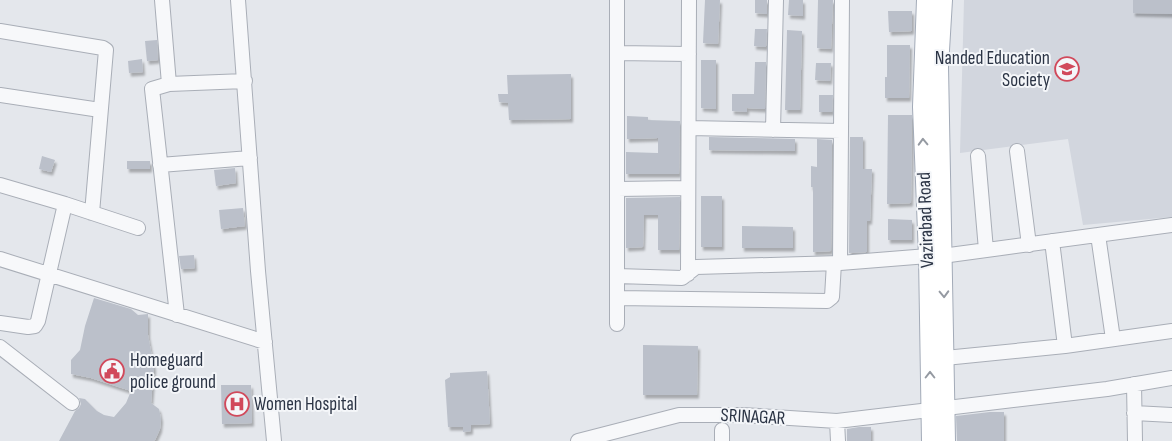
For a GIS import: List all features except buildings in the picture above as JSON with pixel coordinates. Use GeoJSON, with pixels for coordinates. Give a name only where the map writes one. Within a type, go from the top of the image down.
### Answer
{"type":"FeatureCollection","features":[{"type":"Feature","properties":{"kind":"main road","name":"Vazirabad Road"},"geometry":{"type":"LineString","coordinates":[[926,0],[922,107],[945,358],[938,410],[931,441]]}},
{"type":"Feature","properties":{"kind":"main road","name":"Vazirabad Road"},"geometry":{"type":"LineString","coordinates":[[943,0],[939,66],[935,256],[938,410],[946,441]]}},
{"type":"Feature","properties":{"kind":"street"},"geometry":{"type":"LineString","coordinates":[[162,0],[169,84]]}},
{"type":"Feature","properties":{"kind":"street"},"geometry":{"type":"LineString","coordinates":[[238,0],[274,441]]}},
{"type":"Feature","properties":{"kind":"street"},"geometry":{"type":"LineString","coordinates":[[617,0],[617,324]]}},
{"type":"Feature","properties":{"kind":"street"},"geometry":{"type":"LineString","coordinates":[[688,274],[689,0]]}},
{"type":"Feature","properties":{"kind":"street"},"geometry":{"type":"LineString","coordinates":[[773,130],[776,0]]}},
{"type":"Feature","properties":{"kind":"street"},"geometry":{"type":"LineString","coordinates":[[617,298],[827,301],[832,297],[837,263],[842,0]]}},
{"type":"Feature","properties":{"kind":"street"},"geometry":{"type":"LineString","coordinates":[[0,31],[106,50],[92,213]]}},
{"type":"Feature","properties":{"kind":"street"},"geometry":{"type":"LineString","coordinates":[[617,53],[689,54]]}},
{"type":"Feature","properties":{"kind":"street"},"geometry":{"type":"LineString","coordinates":[[177,314],[152,89],[169,84],[245,81]]}},
{"type":"Feature","properties":{"kind":"street"},"geometry":{"type":"LineString","coordinates":[[0,95],[100,110]]}},
{"type":"Feature","properties":{"kind":"street"},"geometry":{"type":"LineString","coordinates":[[689,128],[841,131]]}},
{"type":"Feature","properties":{"kind":"street"},"geometry":{"type":"LineString","coordinates":[[1017,151],[1029,244]]}},
{"type":"Feature","properties":{"kind":"street"},"geometry":{"type":"LineString","coordinates":[[978,156],[986,250]]}},
{"type":"Feature","properties":{"kind":"street"},"geometry":{"type":"LineString","coordinates":[[160,165],[250,158]]}},
{"type":"Feature","properties":{"kind":"street"},"geometry":{"type":"LineString","coordinates":[[0,186],[65,204],[138,228]]}},
{"type":"Feature","properties":{"kind":"street"},"geometry":{"type":"LineString","coordinates":[[617,189],[688,188]]}},
{"type":"Feature","properties":{"kind":"street"},"geometry":{"type":"LineString","coordinates":[[0,323],[28,327],[35,326],[38,321],[65,204]]}},
{"type":"Feature","properties":{"kind":"street"},"geometry":{"type":"LineString","coordinates":[[617,276],[682,278],[696,267],[837,263],[935,256],[1172,225]]}},
{"type":"Feature","properties":{"kind":"street"},"geometry":{"type":"LineString","coordinates":[[1098,235],[1113,339]]}},
{"type":"Feature","properties":{"kind":"street"},"geometry":{"type":"LineString","coordinates":[[1052,241],[1065,346]]}},
{"type":"Feature","properties":{"kind":"street"},"geometry":{"type":"LineString","coordinates":[[0,259],[265,342]]}},
{"type":"Feature","properties":{"kind":"street"},"geometry":{"type":"LineString","coordinates":[[945,358],[1065,346],[1172,331]]}},
{"type":"Feature","properties":{"kind":"street"},"geometry":{"type":"LineString","coordinates":[[0,347],[72,403]]}},
{"type":"Feature","properties":{"kind":"street","name":"SRINAGAR"},"geometry":{"type":"LineString","coordinates":[[578,441],[679,415],[742,415],[837,421],[938,410],[1172,378]]}},
{"type":"Feature","properties":{"kind":"street"},"geometry":{"type":"LineString","coordinates":[[1134,384],[1135,441]]}},
{"type":"Feature","properties":{"kind":"street"},"geometry":{"type":"LineString","coordinates":[[1134,413],[1172,415]]}},
{"type":"Feature","properties":{"kind":"street"},"geometry":{"type":"LineString","coordinates":[[837,421],[838,441]]}},
{"type":"Feature","properties":{"kind":"shaded area","name":"Nanded Education Society"},"geometry":{"type":"Polygon","coordinates":[[[964,0],[1172,0],[1172,217],[1083,225],[1068,139],[960,153],[964,0]]]}},
{"type":"Feature","properties":{"kind":"place","name":"Nanded Education Society"},"geometry":{"type":"Point","coordinates":[1067,69]}},
{"type":"Feature","properties":{"kind":"place","name":"Homeguard police ground"},"geometry":{"type":"Point","coordinates":[112,371]}},
{"type":"Feature","properties":{"kind":"place","name":"Women Hospital"},"geometry":{"type":"Point","coordinates":[237,404]}}]}
